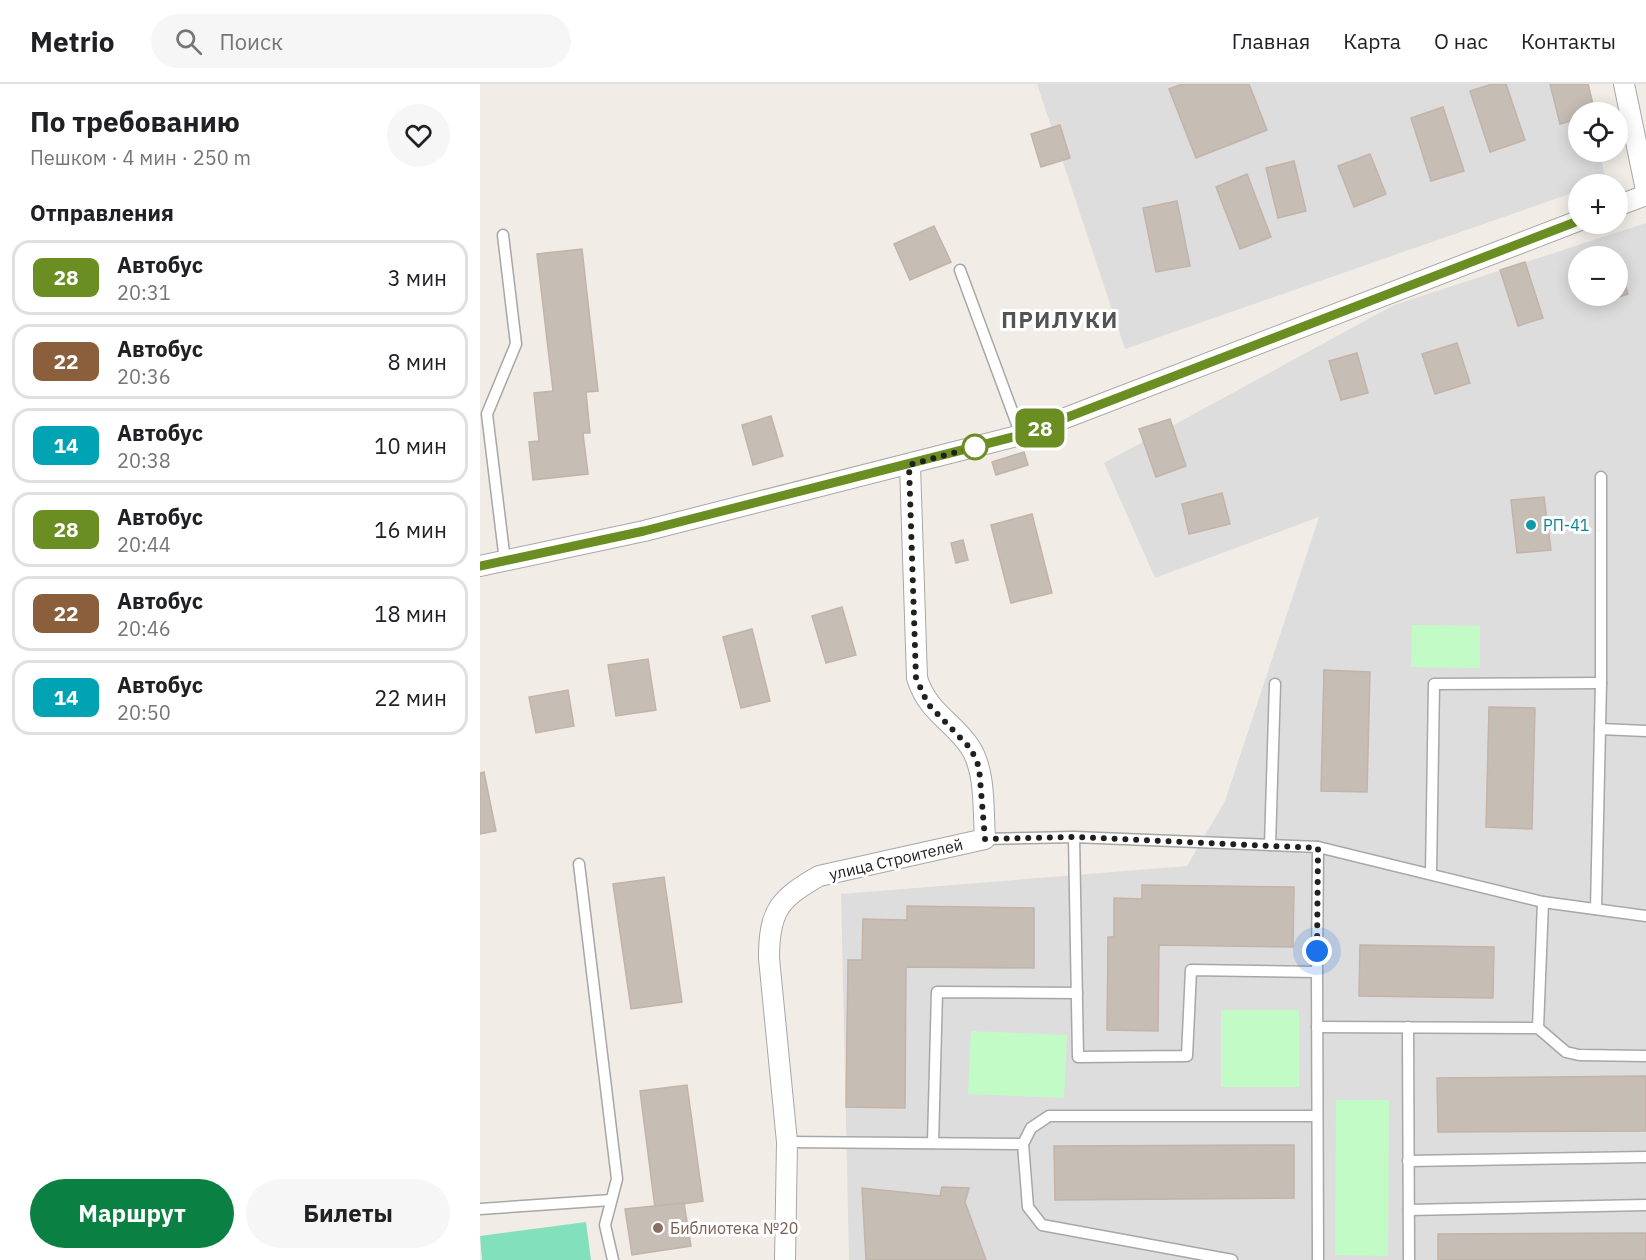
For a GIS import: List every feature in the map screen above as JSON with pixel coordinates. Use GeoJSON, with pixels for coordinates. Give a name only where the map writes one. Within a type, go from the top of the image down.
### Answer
{"type":"FeatureCollection","features":[{"type":"Feature","properties":{"kind":"street"},"geometry":{"type":"LineString","coordinates":[[1624,84],[1646,190]]}},
{"type":"Feature","properties":{"kind":"street"},"geometry":{"type":"LineString","coordinates":[[1628,202],[1646,195]]}},
{"type":"Feature","properties":{"kind":"street"},"geometry":{"type":"LineString","coordinates":[[480,566],[644,531],[1021,435],[1568,225]]}},
{"type":"Feature","properties":{"kind":"street","name":"улица Строителей"},"geometry":{"type":"LineString","coordinates":[[785,1260],[788,1142],[769,958],[769,929],[779,905],[796,889],[819,876],[985,839],[979,767],[971,749],[928,704],[916,678],[909,465]]}},
{"type":"Feature","properties":{"kind":"lane"},"geometry":{"type":"LineString","coordinates":[[503,235],[516,344],[488,414],[505,561]]}},
{"type":"Feature","properties":{"kind":"lane"},"geometry":{"type":"LineString","coordinates":[[960,270],[1021,435]]}},
{"type":"Feature","properties":{"kind":"lane"},"geometry":{"type":"LineString","coordinates":[[1596,909],[1601,683],[1601,477]]}},
{"type":"Feature","properties":{"kind":"lane"},"geometry":{"type":"LineString","coordinates":[[1431,874],[1434,684],[1601,683]]}},
{"type":"Feature","properties":{"kind":"lane"},"geometry":{"type":"LineString","coordinates":[[1270,845],[1275,684]]}},
{"type":"Feature","properties":{"kind":"lane"},"geometry":{"type":"LineString","coordinates":[[1600,729],[1646,731]]}},
{"type":"Feature","properties":{"kind":"lane"},"geometry":{"type":"LineString","coordinates":[[1074,837],[1078,1057],[1187,1056],[1191,970],[1317,972]]}},
{"type":"Feature","properties":{"kind":"lane"},"geometry":{"type":"LineString","coordinates":[[985,839],[1074,837],[1318,848],[1543,902],[1646,916]]}},
{"type":"Feature","properties":{"kind":"lane"},"geometry":{"type":"LineString","coordinates":[[1318,848],[1318,1260]]}},
{"type":"Feature","properties":{"kind":"lane"},"geometry":{"type":"LineString","coordinates":[[579,864],[617,1179],[605,1225],[613,1260]]}},
{"type":"Feature","properties":{"kind":"lane"},"geometry":{"type":"LineString","coordinates":[[1538,1028],[1543,902]]}},
{"type":"Feature","properties":{"kind":"lane"},"geometry":{"type":"LineString","coordinates":[[933,1143],[937,992],[1077,993]]}},
{"type":"Feature","properties":{"kind":"lane"},"geometry":{"type":"LineString","coordinates":[[1317,1027],[1538,1028],[1566,1052],[1579,1055],[1646,1056]]}},
{"type":"Feature","properties":{"kind":"lane"},"geometry":{"type":"LineString","coordinates":[[1407,1028],[1409,1260]]}},
{"type":"Feature","properties":{"kind":"lane"},"geometry":{"type":"LineString","coordinates":[[1232,1260],[1042,1225],[1028,1207],[1023,1144],[1031,1128],[1049,1116],[1317,1116]]}},
{"type":"Feature","properties":{"kind":"lane"},"geometry":{"type":"LineString","coordinates":[[788,1142],[1023,1144]]}},
{"type":"Feature","properties":{"kind":"lane"},"geometry":{"type":"LineString","coordinates":[[1408,1161],[1646,1157]]}},
{"type":"Feature","properties":{"kind":"lane"},"geometry":{"type":"LineString","coordinates":[[480,1209],[611,1200]]}},
{"type":"Feature","properties":{"kind":"lane"},"geometry":{"type":"LineString","coordinates":[[1409,1210],[1646,1205]]}},
{"type":"Feature","properties":{"kind":"shaded area"},"geometry":{"type":"Polygon","coordinates":[[[1037,84],[1589,84],[1592,102],[1568,102],[1568,162],[1602,162],[1604,174],[1568,174],[1568,194],[1125,349],[1037,84]]]}},
{"type":"Feature","properties":{"kind":"shaded area"},"geometry":{"type":"Polygon","coordinates":[[[1646,223],[1646,1260],[849,1260],[841,894],[1187,866],[1225,801],[1319,517],[1155,578],[1104,463],[1394,305],[1568,248],[1568,306],[1628,306],[1628,246],[1575,246],[1612,234],[1628,234],[1628,229],[1646,223]]]}},
{"type":"Feature","properties":{"kind":"green space"},"geometry":{"type":"Polygon","coordinates":[[[1412,625],[1480,626],[1480,668],[1411,667],[1412,625]]]}},
{"type":"Feature","properties":{"kind":"green space"},"geometry":{"type":"Polygon","coordinates":[[[1221,1010],[1299,1010],[1299,1087],[1221,1087],[1221,1010]]]}},
{"type":"Feature","properties":{"kind":"green space"},"geometry":{"type":"Polygon","coordinates":[[[971,1031],[1067,1035],[1064,1098],[968,1094],[971,1031]]]}},
{"type":"Feature","properties":{"kind":"green space"},"geometry":{"type":"Polygon","coordinates":[[[1336,1100],[1389,1100],[1388,1256],[1335,1255],[1336,1100]]]}},
{"type":"Feature","properties":{"kind":"green space"},"geometry":{"type":"Polygon","coordinates":[[[586,1222],[591,1260],[482,1260],[480,1236],[586,1222]]]}},
{"type":"Feature","properties":{"kind":"building"},"geometry":{"type":"Polygon","coordinates":[[[1182,84],[1249,84],[1267,130],[1196,158],[1169,89],[1182,84]]]}},
{"type":"Feature","properties":{"kind":"building"},"geometry":{"type":"Polygon","coordinates":[[[1492,84],[1506,84],[1525,140],[1490,152],[1470,91],[1492,84]]]}},
{"type":"Feature","properties":{"kind":"building"},"geometry":{"type":"Polygon","coordinates":[[[1550,84],[1588,84],[1592,102],[1568,102],[1568,122],[1560,124],[1550,84]]]}},
{"type":"Feature","properties":{"kind":"building"},"geometry":{"type":"Polygon","coordinates":[[[1443,107],[1464,171],[1431,181],[1411,118],[1443,107]]]}},
{"type":"Feature","properties":{"kind":"building"},"geometry":{"type":"Polygon","coordinates":[[[1060,125],[1070,158],[1041,167],[1031,134],[1060,125]]]}},
{"type":"Feature","properties":{"kind":"building"},"geometry":{"type":"Polygon","coordinates":[[[1370,154],[1386,194],[1354,207],[1338,166],[1370,154]]]}},
{"type":"Feature","properties":{"kind":"building"},"geometry":{"type":"Polygon","coordinates":[[[1294,161],[1306,211],[1278,218],[1266,168],[1294,161]]]}},
{"type":"Feature","properties":{"kind":"building"},"geometry":{"type":"Polygon","coordinates":[[[1247,174],[1271,237],[1240,249],[1216,187],[1247,174]]]}},
{"type":"Feature","properties":{"kind":"building"},"geometry":{"type":"Polygon","coordinates":[[[1177,201],[1190,266],[1156,272],[1143,208],[1177,201]]]}},
{"type":"Feature","properties":{"kind":"building"},"geometry":{"type":"Polygon","coordinates":[[[934,226],[951,262],[910,280],[894,244],[934,226]]]}},
{"type":"Feature","properties":{"kind":"building"},"geometry":{"type":"Polygon","coordinates":[[[582,249],[598,391],[586,392],[590,433],[583,433],[588,474],[533,480],[529,442],[539,441],[534,393],[553,391],[537,254],[582,249]]]}},
{"type":"Feature","properties":{"kind":"building"},"geometry":{"type":"Polygon","coordinates":[[[1525,262],[1543,318],[1518,326],[1500,270],[1525,262]]]}},
{"type":"Feature","properties":{"kind":"building"},"geometry":{"type":"Polygon","coordinates":[[[1457,343],[1470,383],[1435,394],[1422,354],[1457,343]]]}},
{"type":"Feature","properties":{"kind":"building"},"geometry":{"type":"Polygon","coordinates":[[[1357,353],[1368,393],[1341,400],[1329,361],[1357,353]]]}},
{"type":"Feature","properties":{"kind":"building"},"geometry":{"type":"Polygon","coordinates":[[[771,416],[783,456],[753,465],[742,425],[771,416]]]}},
{"type":"Feature","properties":{"kind":"building"},"geometry":{"type":"Polygon","coordinates":[[[1170,419],[1186,466],[1156,477],[1139,429],[1170,419]]]}},
{"type":"Feature","properties":{"kind":"building"},"geometry":{"type":"Polygon","coordinates":[[[1024,452],[1028,465],[996,475],[992,462],[1024,452]]]}},
{"type":"Feature","properties":{"kind":"building"},"geometry":{"type":"Polygon","coordinates":[[[1222,493],[1230,524],[1189,534],[1182,504],[1222,493]]]}},
{"type":"Feature","properties":{"kind":"building","name":"РП-41"},"geometry":{"type":"Polygon","coordinates":[[[1544,497],[1551,550],[1517,553],[1511,500],[1544,497]]]}},
{"type":"Feature","properties":{"kind":"building"},"geometry":{"type":"Polygon","coordinates":[[[1032,514],[1052,593],[1011,603],[991,525],[1032,514]]]}},
{"type":"Feature","properties":{"kind":"building"},"geometry":{"type":"Polygon","coordinates":[[[963,540],[968,560],[956,563],[951,543],[963,540]]]}},
{"type":"Feature","properties":{"kind":"building"},"geometry":{"type":"Polygon","coordinates":[[[842,607],[856,655],[826,663],[812,616],[842,607]]]}},
{"type":"Feature","properties":{"kind":"building"},"geometry":{"type":"Polygon","coordinates":[[[752,629],[770,701],[741,708],[723,637],[752,629]]]}},
{"type":"Feature","properties":{"kind":"building"},"geometry":{"type":"Polygon","coordinates":[[[648,659],[656,710],[616,716],[608,665],[648,659]]]}},
{"type":"Feature","properties":{"kind":"building"},"geometry":{"type":"Polygon","coordinates":[[[1324,670],[1370,672],[1367,792],[1321,791],[1324,670]]]}},
{"type":"Feature","properties":{"kind":"building"},"geometry":{"type":"Polygon","coordinates":[[[568,690],[574,726],[536,733],[529,697],[568,690]]]}},
{"type":"Feature","properties":{"kind":"building"},"geometry":{"type":"Polygon","coordinates":[[[1489,707],[1535,708],[1532,829],[1486,827],[1489,707]]]}},
{"type":"Feature","properties":{"kind":"building"},"geometry":{"type":"Polygon","coordinates":[[[484,772],[496,831],[480,834],[480,773],[484,772]]]}},
{"type":"Feature","properties":{"kind":"building"},"geometry":{"type":"Polygon","coordinates":[[[664,877],[682,1002],[631,1009],[613,884],[664,877]]]}},
{"type":"Feature","properties":{"kind":"building"},"geometry":{"type":"Polygon","coordinates":[[[1142,885],[1294,887],[1293,947],[1159,945],[1158,1031],[1107,1030],[1108,937],[1114,937],[1114,898],[1142,899],[1142,885]]]}},
{"type":"Feature","properties":{"kind":"building"},"geometry":{"type":"Polygon","coordinates":[[[907,906],[1034,908],[1034,968],[906,967],[905,1108],[846,1107],[848,960],[862,960],[863,919],[907,920],[907,906]]]}},
{"type":"Feature","properties":{"kind":"building"},"geometry":{"type":"Polygon","coordinates":[[[1360,945],[1494,947],[1493,998],[1359,996],[1360,945]]]}},
{"type":"Feature","properties":{"kind":"building"},"geometry":{"type":"Polygon","coordinates":[[[1646,1076],[1646,1131],[1438,1132],[1437,1078],[1646,1076]]]}},
{"type":"Feature","properties":{"kind":"building"},"geometry":{"type":"Polygon","coordinates":[[[687,1085],[703,1201],[655,1208],[640,1091],[687,1085]]]}},
{"type":"Feature","properties":{"kind":"building"},"geometry":{"type":"Polygon","coordinates":[[[1294,1145],[1294,1198],[1055,1200],[1054,1146],[1294,1145]]]}},
{"type":"Feature","properties":{"kind":"building"},"geometry":{"type":"Polygon","coordinates":[[[942,1187],[969,1188],[965,1202],[986,1260],[866,1260],[862,1188],[940,1196],[942,1187]]]}},
{"type":"Feature","properties":{"kind":"building","name":"Библиотека №20"},"geometry":{"type":"Polygon","coordinates":[[[684,1203],[691,1246],[632,1255],[625,1209],[684,1203]]]}},
{"type":"Feature","properties":{"kind":"building"},"geometry":{"type":"Polygon","coordinates":[[[1646,1233],[1646,1260],[1438,1260],[1438,1234],[1646,1233]]]}},
{"type":"Feature","properties":{"kind":"bus line","name":"28"},"geometry":{"type":"LineString","coordinates":[[480,566],[644,531],[1021,435],[1568,225]]}},
{"type":"Feature","properties":{"kind":"place","name":"РП-41"},"geometry":{"type":"Point","coordinates":[1531,525]}},
{"type":"Feature","properties":{"kind":"place","name":"Библиотека №20"},"geometry":{"type":"Point","coordinates":[658,1228]}},
{"type":"Feature","properties":{"kind":"district","name":"ПРИЛУКИ"},"geometry":{"type":"Point","coordinates":[1060,319]}},
{"type":"Feature","properties":{"kind":"route"},"geometry":{"type":"LineString","coordinates":[[975,447],[909,465],[916,678],[928,704],[959,734],[971,749],[979,767],[985,839],[1074,837],[1318,848],[1317,951]]}}]}
